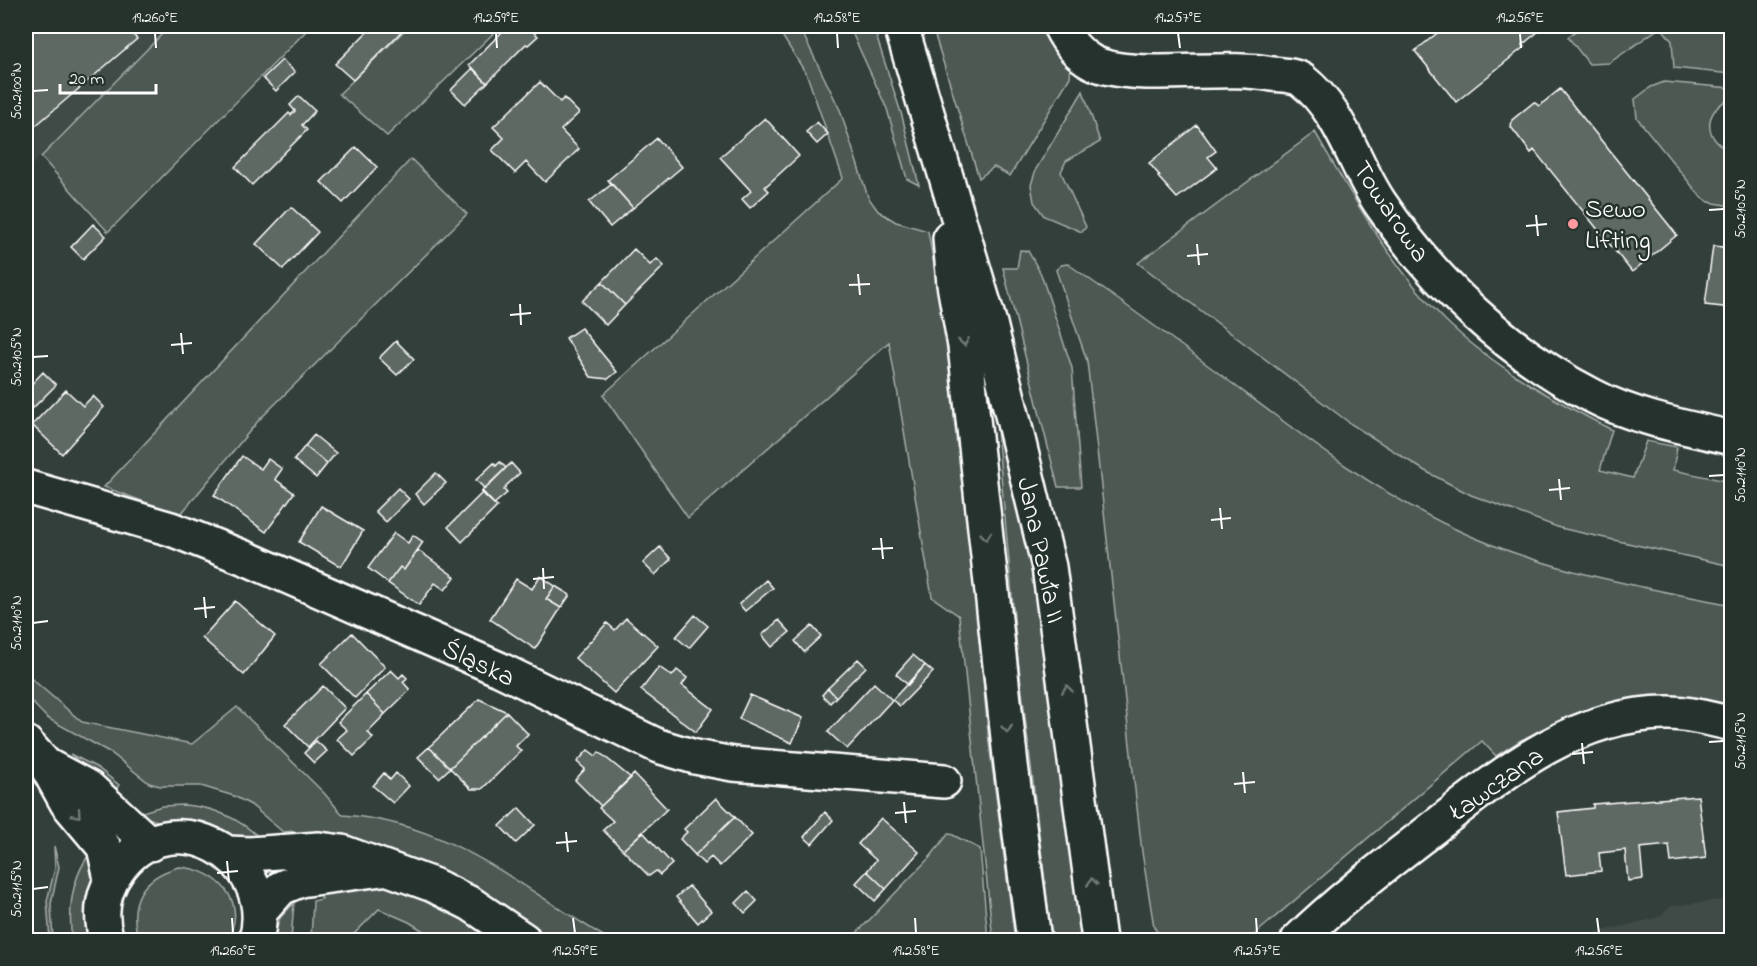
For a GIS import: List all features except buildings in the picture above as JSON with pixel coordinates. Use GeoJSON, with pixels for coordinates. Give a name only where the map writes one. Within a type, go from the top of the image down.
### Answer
{"type":"FeatureCollection","features":[{"type":"Feature","properties":{"kind":"street","name":"Jana Pawła II"},"geometry":{"type":"LineString","coordinates":[[901,26],[1002,369],[1049,567],[1099,940]]}},
{"type":"Feature","properties":{"kind":"street","name":"Towarowa"},"geometry":{"type":"LineString","coordinates":[[1060,26],[1066,39],[1082,55],[1111,69],[1260,71],[1301,79],[1330,109],[1371,189],[1408,245],[1452,293],[1508,341],[1594,397],[1675,425],[1731,438]]}},
{"type":"Feature","properties":{"kind":"street","name":"Jana Pawła II"},"geometry":{"type":"LineString","coordinates":[[944,168],[954,284],[965,345],[1011,765],[1034,940]]}},
{"type":"Feature","properties":{"kind":"street","name":"Śląska"},"geometry":{"type":"LineString","coordinates":[[26,487],[171,529],[250,560],[499,669],[668,749],[733,764],[944,781]]}},
{"type":"Feature","properties":{"kind":"street","name":"Ławczana"},"geometry":{"type":"LineString","coordinates":[[1298,940],[1472,797],[1519,762],[1571,734],[1601,724],[1660,713],[1694,716],[1731,724]]}},
{"type":"Feature","properties":{"kind":"street"},"geometry":{"type":"LineString","coordinates":[[36,754],[89,788],[150,844]]}},
{"type":"Feature","properties":{"kind":"street"},"geometry":{"type":"LineString","coordinates":[[36,754],[67,803],[104,848],[111,879]]}},
{"type":"Feature","properties":{"kind":"street"},"geometry":{"type":"LineString","coordinates":[[103,936],[105,895],[111,879],[122,863],[150,844],[164,839],[191,838],[204,841],[228,853],[251,879],[258,927]]}},
{"type":"Feature","properties":{"kind":"street"},"geometry":{"type":"LineString","coordinates":[[228,853],[250,854],[319,849],[342,852],[384,869],[434,885],[471,904],[524,940]]}},
{"type":"Feature","properties":{"kind":"street"},"geometry":{"type":"LineString","coordinates":[[258,927],[280,888],[300,880],[384,869]]}},
{"type":"Feature","properties":{"kind":"shaded area"},"geometry":{"type":"Polygon","coordinates":[[[26,26],[170,26],[26,171],[26,26]]]}},
{"type":"Feature","properties":{"kind":"shaded area"},"geometry":{"type":"Polygon","coordinates":[[[170,26],[311,26],[108,232],[41,157],[170,26]]]}},
{"type":"Feature","properties":{"kind":"shaded area"},"geometry":{"type":"Polygon","coordinates":[[[409,26],[501,26],[387,136],[339,94],[409,26]]]}},
{"type":"Feature","properties":{"kind":"shaded area"},"geometry":{"type":"Polygon","coordinates":[[[776,26],[799,26],[840,110],[868,197],[878,211],[896,222],[928,231],[946,334],[957,447],[961,447],[989,743],[1015,940],[993,940],[959,616],[932,597],[889,342],[688,518],[603,395],[843,178],[807,75],[776,26]]]}},
{"type":"Feature","properties":{"kind":"shaded area"},"geometry":{"type":"Polygon","coordinates":[[[849,26],[873,26],[902,116],[919,185],[907,179],[887,109],[849,26]]]}},
{"type":"Feature","properties":{"kind":"shaded area"},"geometry":{"type":"Polygon","coordinates":[[[932,26],[1043,26],[1056,49],[1071,65],[1070,77],[1010,176],[994,167],[979,178],[932,26]]]}},
{"type":"Feature","properties":{"kind":"shaded area"},"geometry":{"type":"Polygon","coordinates":[[[1582,26],[1731,26],[1731,74],[1674,68],[1672,41],[1661,27],[1609,63],[1589,64],[1568,37],[1582,26]]]}},
{"type":"Feature","properties":{"kind":"shaded area"},"geometry":{"type":"Polygon","coordinates":[[[1664,82],[1731,88],[1731,98],[1715,110],[1710,125],[1715,139],[1731,152],[1731,206],[1709,202],[1700,196],[1637,118],[1635,99],[1651,87],[1664,82]]]}},
{"type":"Feature","properties":{"kind":"shaded area"},"geometry":{"type":"Polygon","coordinates":[[[1083,91],[1100,142],[1066,161],[1061,172],[1086,227],[1082,232],[1044,216],[1034,202],[1031,185],[1036,169],[1083,91]]]}},
{"type":"Feature","properties":{"kind":"shaded area"},"geometry":{"type":"Polygon","coordinates":[[[1315,132],[1358,206],[1390,255],[1445,320],[1463,337],[1524,381],[1612,430],[1600,470],[1633,478],[1646,441],[1677,447],[1673,470],[1731,482],[1731,566],[1560,528],[1471,495],[1425,471],[1351,424],[1138,263],[1315,132]]]}},
{"type":"Feature","properties":{"kind":"shaded area"},"geometry":{"type":"Polygon","coordinates":[[[411,159],[467,214],[259,420],[180,515],[104,487],[411,159]]]}},
{"type":"Feature","properties":{"kind":"shaded area"},"geometry":{"type":"Polygon","coordinates":[[[1020,250],[1028,251],[1041,274],[1072,368],[1081,487],[1058,487],[1003,268],[1017,268],[1020,250]]]}},
{"type":"Feature","properties":{"kind":"shaded area"},"geometry":{"type":"Polygon","coordinates":[[[1068,264],[1368,481],[1453,528],[1486,543],[1555,566],[1731,605],[1731,709],[1577,715],[1521,740],[1496,756],[1482,741],[1248,940],[1162,940],[1154,927],[1142,852],[1087,361],[1056,270],[1061,265],[1068,264]]]}},
{"type":"Feature","properties":{"kind":"shaded area"},"geometry":{"type":"Polygon","coordinates":[[[993,387],[1028,550],[1044,650],[1081,940],[1052,940],[1017,650],[993,387]]]}},
{"type":"Feature","properties":{"kind":"shaded area"},"geometry":{"type":"Polygon","coordinates":[[[26,674],[82,722],[192,744],[237,707],[323,792],[343,815],[383,821],[453,844],[610,940],[438,940],[409,922],[379,909],[348,940],[311,940],[313,901],[322,899],[314,867],[294,831],[283,832],[251,805],[234,796],[201,786],[160,786],[149,783],[111,753],[47,718],[26,696],[26,674]]]}},
{"type":"Feature","properties":{"kind":"shaded area"},"geometry":{"type":"Polygon","coordinates":[[[70,754],[98,768],[119,785],[114,793],[70,754]]]}},
{"type":"Feature","properties":{"kind":"shaded area"},"geometry":{"type":"Polygon","coordinates":[[[162,806],[196,806],[229,816],[248,828],[266,844],[234,838],[212,828],[157,821],[136,814],[162,806]]]}},
{"type":"Feature","properties":{"kind":"shaded area"},"geometry":{"type":"Polygon","coordinates":[[[949,833],[980,849],[988,940],[850,940],[931,856],[949,833]]]}},
{"type":"Feature","properties":{"kind":"shaded area"},"geometry":{"type":"Polygon","coordinates":[[[54,846],[59,867],[51,904],[53,940],[50,940],[47,901],[55,868],[54,846]]]}},
{"type":"Feature","properties":{"kind":"shaded area"},"geometry":{"type":"Polygon","coordinates":[[[90,853],[94,876],[87,939],[72,940],[71,906],[75,884],[90,853]]]}},
{"type":"Feature","properties":{"kind":"shaded area"},"geometry":{"type":"Polygon","coordinates":[[[179,867],[206,874],[226,890],[235,913],[227,940],[139,940],[135,914],[140,893],[155,877],[179,867]]]}},
{"type":"Feature","properties":{"kind":"shaded area"},"geometry":{"type":"Polygon","coordinates":[[[1731,899],[1731,940],[1566,940],[1660,917],[1671,906],[1731,899]]]}},
{"type":"Feature","properties":{"kind":"shaded area"},"geometry":{"type":"Polygon","coordinates":[[[294,903],[291,940],[273,940],[280,918],[294,903]]]}},
{"type":"Feature","properties":{"kind":"place","name":"Sewo Lifting"},"geometry":{"type":"Point","coordinates":[1573,224]}}]}
